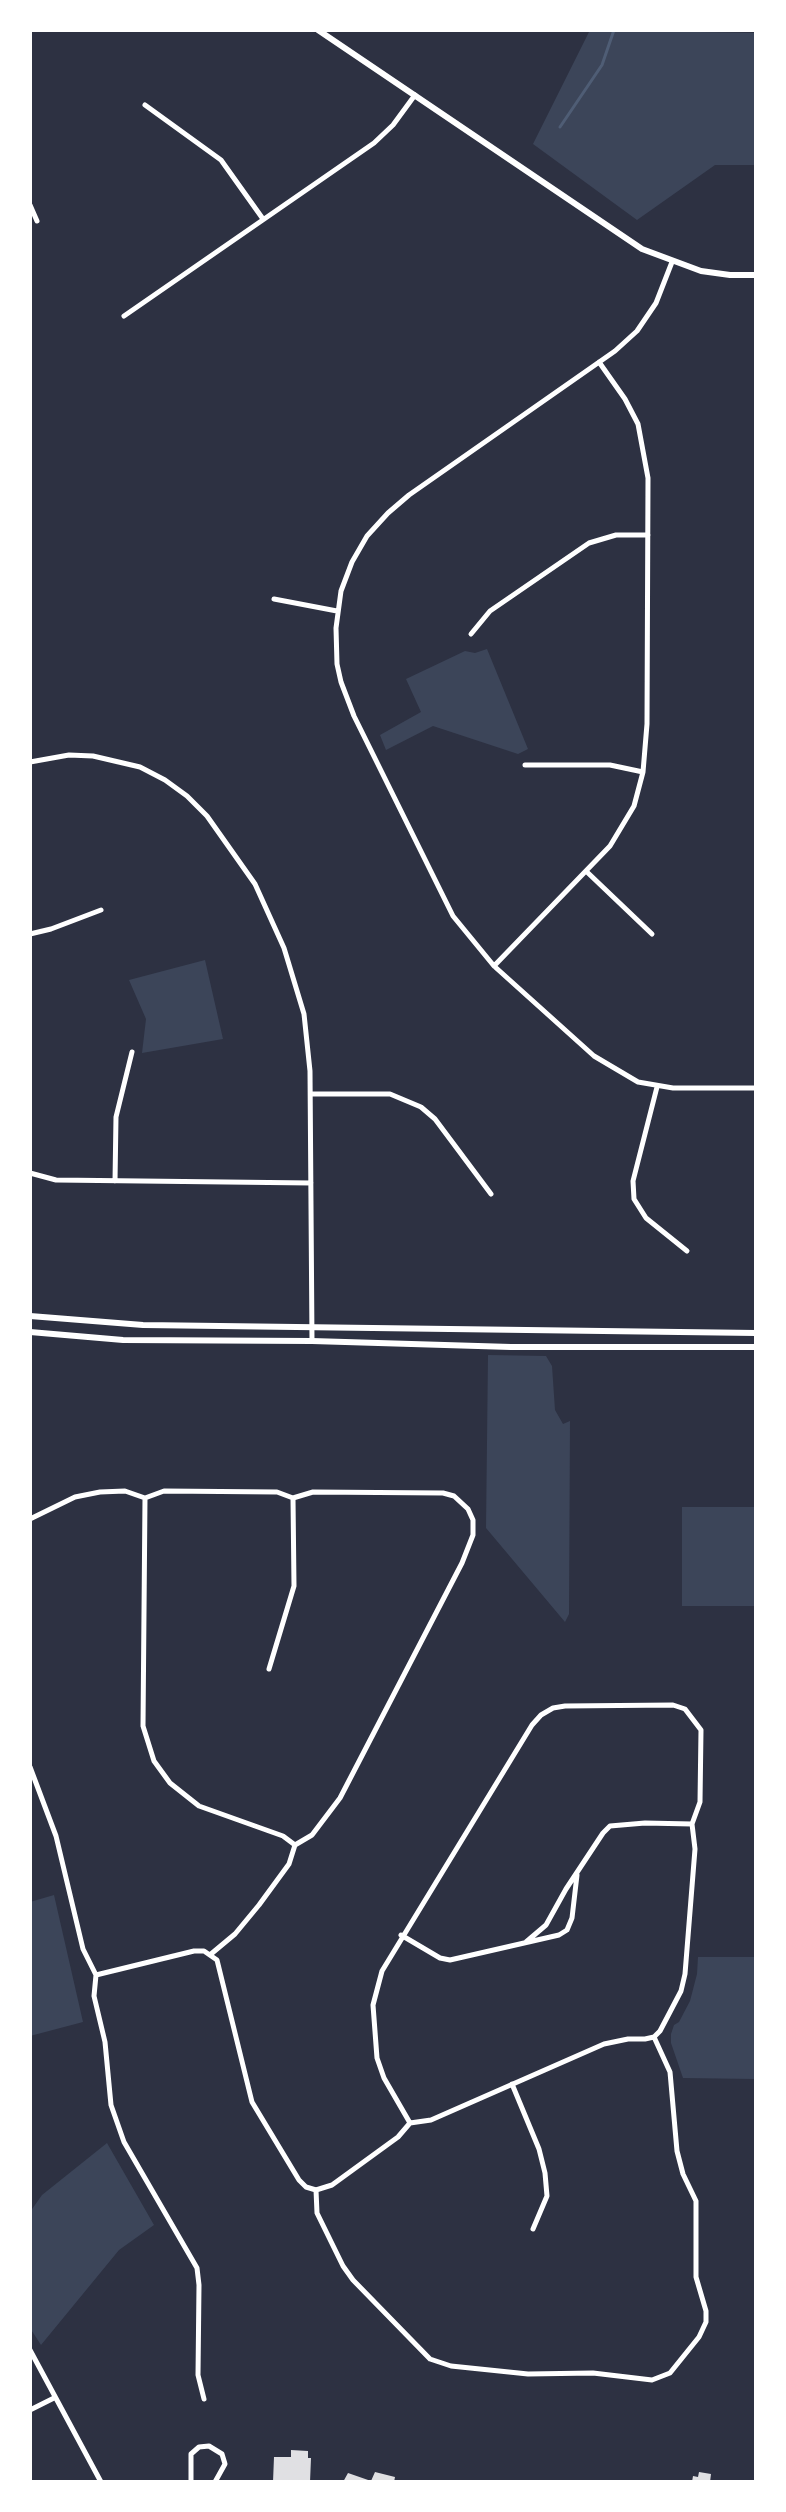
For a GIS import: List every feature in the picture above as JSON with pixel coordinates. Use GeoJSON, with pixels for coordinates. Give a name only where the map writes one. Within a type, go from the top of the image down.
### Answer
{"type":"FeatureCollection","features":[{"type":"Feature","properties":{"kind":"street"},"geometry":{"type":"LineString","coordinates":[[318,30],[642,249],[672,262],[717,274],[756,275]]}},
{"type":"Feature","properties":{"kind":"street"},"geometry":{"type":"LineString","coordinates":[[124,316],[374,143],[393,125],[415,95]]}},
{"type":"Feature","properties":{"kind":"street"},"geometry":{"type":"LineString","coordinates":[[145,105],[221,160],[263,219]]}},
{"type":"Feature","properties":{"kind":"street"},"geometry":{"type":"LineString","coordinates":[[30,205],[37,221]]}},
{"type":"Feature","properties":{"kind":"street"},"geometry":{"type":"LineString","coordinates":[[672,262],[656,303],[637,331],[599,362],[388,513],[367,536],[346,575],[337,611],[337,664],[354,716],[453,916],[494,966],[594,1056],[638,1082],[657,1087],[756,1088]]}},
{"type":"Feature","properties":{"kind":"street"},"geometry":{"type":"LineString","coordinates":[[494,966],[620,834],[634,806],[643,772],[647,724],[648,478],[638,424],[599,362]]}},
{"type":"Feature","properties":{"kind":"street"},"geometry":{"type":"LineString","coordinates":[[471,634],[490,611],[589,543],[616,535],[648,535]]}},
{"type":"Feature","properties":{"kind":"street"},"geometry":{"type":"LineString","coordinates":[[274,599],[337,611]]}},
{"type":"Feature","properties":{"kind":"street"},"geometry":{"type":"LineString","coordinates":[[30,762],[69,755],[93,756],[140,767],[187,796],[207,816],[255,884],[284,948],[304,1014],[311,1094],[312,1341]]}},
{"type":"Feature","properties":{"kind":"street"},"geometry":{"type":"LineString","coordinates":[[525,765],[610,765],[643,772]]}},
{"type":"Feature","properties":{"kind":"street"},"geometry":{"type":"LineString","coordinates":[[587,872],[652,934]]}},
{"type":"Feature","properties":{"kind":"street"},"geometry":{"type":"LineString","coordinates":[[30,934],[101,910]]}},
{"type":"Feature","properties":{"kind":"street"},"geometry":{"type":"LineString","coordinates":[[115,1181],[116,1117],[132,1052]]}},
{"type":"Feature","properties":{"kind":"street"},"geometry":{"type":"LineString","coordinates":[[657,1087],[633,1181],[634,1199],[646,1218],[687,1251]]}},
{"type":"Feature","properties":{"kind":"street"},"geometry":{"type":"LineString","coordinates":[[311,1094],[390,1094],[421,1107],[435,1119],[491,1194]]}},
{"type":"Feature","properties":{"kind":"street"},"geometry":{"type":"LineString","coordinates":[[30,1173],[56,1180],[311,1183]]}},
{"type":"Feature","properties":{"kind":"street"},"geometry":{"type":"LineString","coordinates":[[30,1316],[130,1324],[756,1333]]}},
{"type":"Feature","properties":{"kind":"street"},"geometry":{"type":"LineString","coordinates":[[30,1332],[123,1340],[537,1347],[756,1347]]}},
{"type":"Feature","properties":{"kind":"street"},"geometry":{"type":"LineString","coordinates":[[30,1519],[75,1497],[125,1491],[145,1498],[164,1491],[277,1492],[293,1498],[313,1492],[443,1493],[461,1501],[473,1520],[473,1535],[462,1563],[340,1798],[312,1835],[295,1845],[289,1864],[259,1905],[235,1934],[211,1954]]}},
{"type":"Feature","properties":{"kind":"street"},"geometry":{"type":"LineString","coordinates":[[145,1498],[143,1726],[154,1761],[170,1783],[199,1806],[283,1836],[295,1845]]}},
{"type":"Feature","properties":{"kind":"street"},"geometry":{"type":"LineString","coordinates":[[269,1669],[294,1586],[293,1498]]}},
{"type":"Feature","properties":{"kind":"street"},"geometry":{"type":"LineString","coordinates":[[96,1975],[194,1951],[211,1954],[220,1967],[252,2102],[299,2180],[306,2187],[316,2190],[332,2185],[398,2137],[410,2123],[431,2120],[604,2044],[654,2037],[672,2012],[685,1974],[695,1849],[692,1824],[700,1802],[701,1730],[685,1709],[673,1705],[553,1708],[532,1725],[401,1935],[382,1971],[373,2005],[374,2037],[384,2078],[410,2123]]}},
{"type":"Feature","properties":{"kind":"street"},"geometry":{"type":"LineString","coordinates":[[30,1767],[56,1836],[83,1949],[96,1975],[94,1996],[105,2042],[111,2105],[124,2142],[197,2268],[198,2375],[204,2399]]}},
{"type":"Feature","properties":{"kind":"street"},"geometry":{"type":"LineString","coordinates":[[525,1942],[546,1925],[610,1826],[692,1824]]}},
{"type":"Feature","properties":{"kind":"street"},"geometry":{"type":"LineString","coordinates":[[401,1935],[440,1958],[450,1960],[549,1938],[567,1930],[572,1918],[577,1875]]}},
{"type":"Feature","properties":{"kind":"street"},"geometry":{"type":"LineString","coordinates":[[316,2190],[317,2213],[343,2266],[430,2359],[451,2366],[528,2374],[593,2373],[652,2380],[662,2378],[699,2337],[706,2322],[706,2311],[696,2277],[696,2201],[683,2174],[677,2151],[670,2072],[654,2037]]}},
{"type":"Feature","properties":{"kind":"street"},"geometry":{"type":"LineString","coordinates":[[512,2084],[539,2149],[545,2173],[547,2196],[533,2229]]}},
{"type":"Feature","properties":{"kind":"street"},"geometry":{"type":"LineString","coordinates":[[30,2350],[101,2482]]}},
{"type":"Feature","properties":{"kind":"street"},"geometry":{"type":"LineString","coordinates":[[30,2410],[54,2398]]}},
{"type":"Feature","properties":{"kind":"street"},"geometry":{"type":"LineString","coordinates":[[191,2482],[191,2454],[199,2447],[209,2446],[222,2454],[225,2464],[215,2482]]}},
{"type":"Feature","properties":{"kind":"shaded area"},"geometry":{"type":"Polygon","coordinates":[[[590,30],[756,33],[756,165],[715,165],[637,220],[533,144],[590,30]]]}},
{"type":"Feature","properties":{"kind":"shaded area"},"geometry":{"type":"Polygon","coordinates":[[[487,649],[528,749],[518,754],[433,726],[386,750],[380,735],[421,712],[406,679],[465,651],[475,653],[487,649]]]}},
{"type":"Feature","properties":{"kind":"shaded area"},"geometry":{"type":"Polygon","coordinates":[[[205,960],[223,1039],[142,1053],[146,1019],[129,980],[205,960]]]}},
{"type":"Feature","properties":{"kind":"shaded area"},"geometry":{"type":"Polygon","coordinates":[[[488,1355],[546,1356],[552,1366],[555,1410],[563,1424],[570,1421],[569,1614],[565,1622],[486,1528],[488,1355]]]}},
{"type":"Feature","properties":{"kind":"shaded area"},"geometry":{"type":"Polygon","coordinates":[[[682,1507],[756,1507],[756,1606],[682,1606],[682,1507]]]}},
{"type":"Feature","properties":{"kind":"shaded area"},"geometry":{"type":"Polygon","coordinates":[[[54,1895],[83,2022],[30,2036],[30,1902],[54,1895]]]}},
{"type":"Feature","properties":{"kind":"shaded area"},"geometry":{"type":"Polygon","coordinates":[[[698,1957],[756,1957],[756,2079],[683,2078],[671,2034],[690,2001],[698,1957]]]}},
{"type":"Feature","properties":{"kind":"shaded area"},"geometry":{"type":"Polygon","coordinates":[[[107,2143],[154,2225],[119,2250],[41,2345],[30,2328],[30,2212],[42,2195],[107,2143]]]}},
{"type":"Feature","properties":{"kind":"building"},"geometry":{"type":"Polygon","coordinates":[[[291,2450],[308,2451],[308,2458],[311,2458],[310,2482],[273,2482],[274,2457],[291,2457],[291,2450]]]}},
{"type":"Feature","properties":{"kind":"building"},"geometry":{"type":"Polygon","coordinates":[[[375,2472],[395,2477],[394,2482],[343,2482],[348,2473],[371,2481],[375,2472]]]}},
{"type":"Feature","properties":{"kind":"building"},"geometry":{"type":"Polygon","coordinates":[[[699,2472],[711,2474],[710,2482],[692,2482],[693,2476],[698,2477],[699,2472]]]}},
{"type":"Feature","properties":{"kind":"waterway"},"geometry":{"type":"LineString","coordinates":[[560,127],[602,65],[614,30]]}}]}
